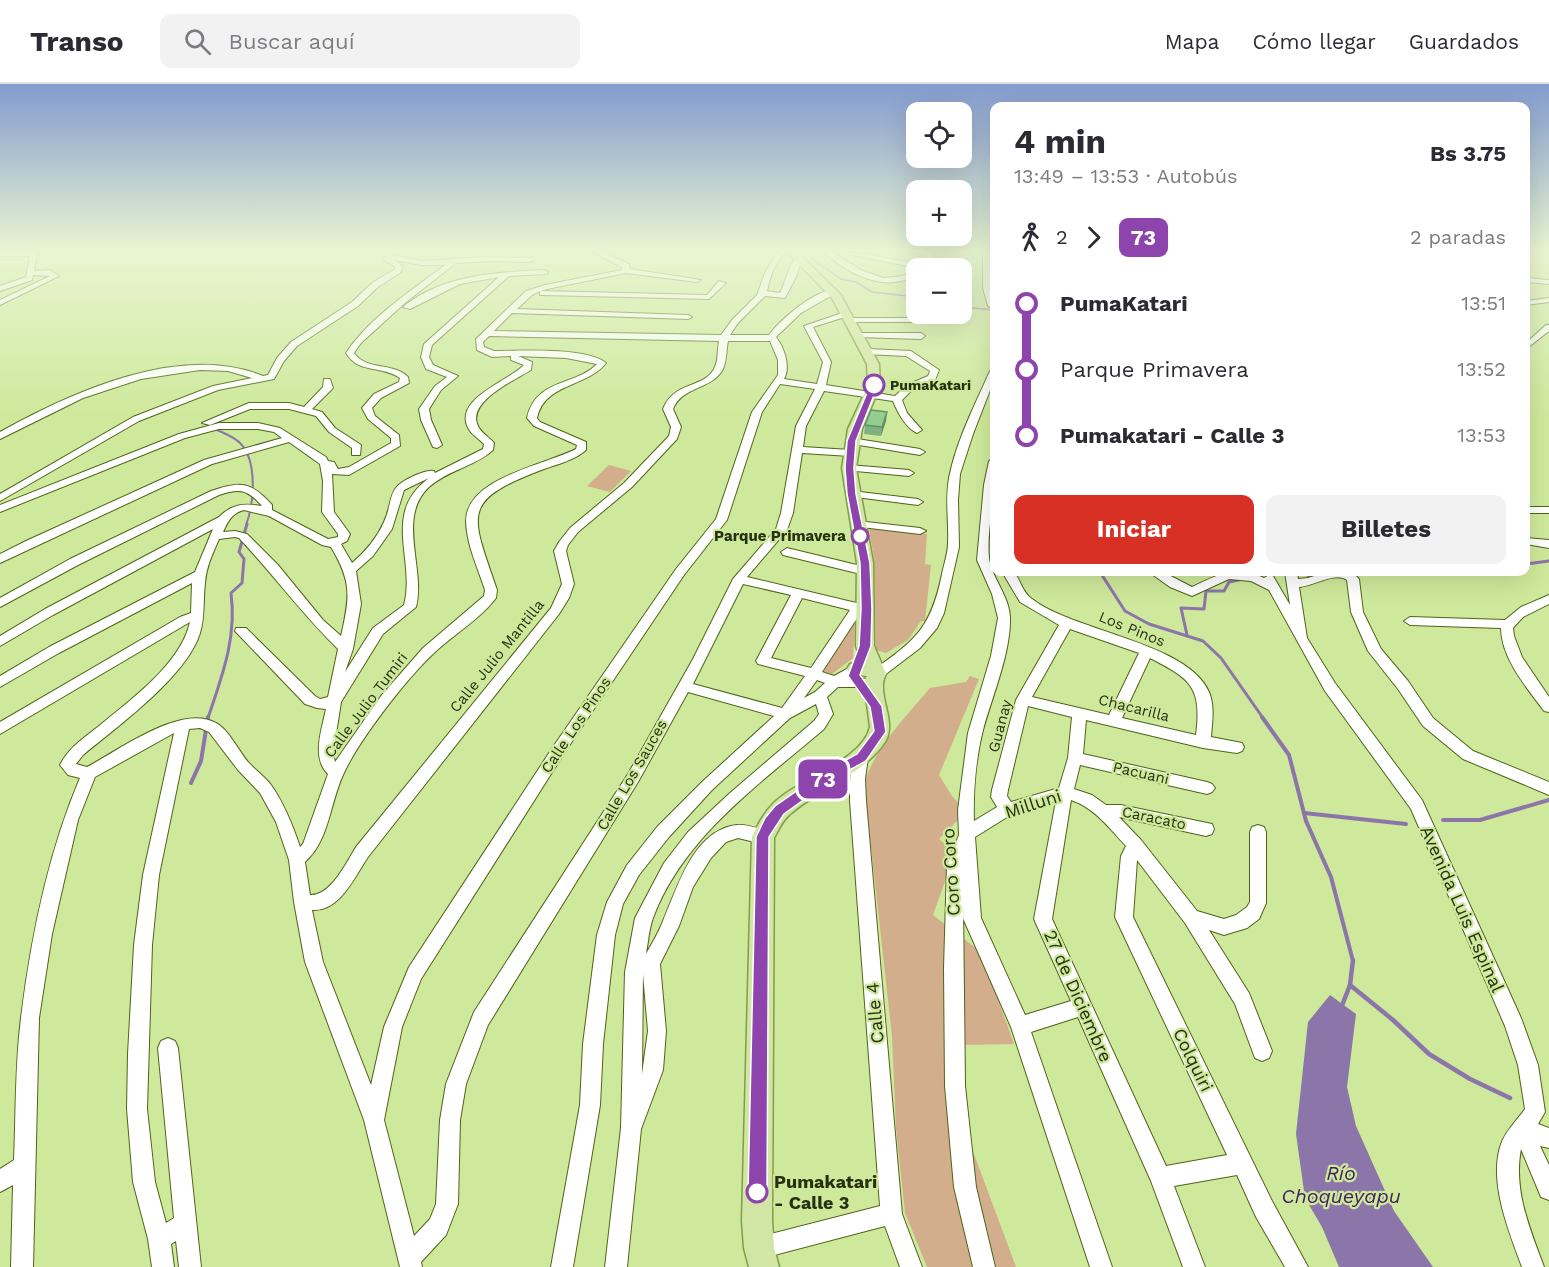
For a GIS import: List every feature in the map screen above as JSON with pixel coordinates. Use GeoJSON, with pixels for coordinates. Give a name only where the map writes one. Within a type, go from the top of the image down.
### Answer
{"type":"FeatureCollection","features":[{"type":"Feature","properties":{"kind":"main road"},"geometry":{"type":"LineString","coordinates":[[761,1258],[757,1221],[762,837],[780,810],[861,757],[880,732],[868,675],[861,609],[865,571],[852,494],[850,454],[871,394],[874,371],[868,352],[840,306]]}},
{"type":"Feature","properties":{"kind":"street"},"geometry":{"type":"LineString","coordinates":[[0,498],[136,419],[216,388],[264,379],[273,375],[280,360],[294,344],[352,306]]}},
{"type":"Feature","properties":{"kind":"street"},"geometry":{"type":"LineString","coordinates":[[325,464],[330,464],[335,471],[345,473],[396,444],[396,437],[371,417],[367,408],[368,404],[378,395],[404,383],[404,377],[390,369],[362,364],[352,359],[350,353],[358,341],[397,306]]}},
{"type":"Feature","properties":{"kind":"street"},"geometry":{"type":"LineString","coordinates":[[378,325],[409,306]]}},
{"type":"Feature","properties":{"kind":"street"},"geometry":{"type":"LineString","coordinates":[[437,445],[426,420],[424,409],[438,388],[454,376],[429,367],[425,357],[428,344],[470,306]]}},
{"type":"Feature","properties":{"kind":"street"},"geometry":{"type":"LineString","coordinates":[[241,631],[310,700],[317,704],[324,704],[336,698],[378,631],[410,607],[414,589],[406,534],[410,511],[417,492],[422,486],[451,468],[489,448],[489,443],[472,425],[471,414],[475,405],[485,395],[529,366],[514,358],[492,354],[480,348],[479,341],[517,306]]}},
{"type":"Feature","properties":{"kind":"street","name":"Calle Julio Mantilla"},"geometry":{"type":"LineString","coordinates":[[302,902],[319,903],[337,890],[362,852],[555,611],[568,584],[560,551],[563,544],[574,530],[628,485],[674,437],[676,427],[669,414],[670,403],[679,393],[714,374],[723,359],[723,339],[733,323],[753,306]]}},
{"type":"Feature","properties":{"kind":"street"},"geometry":{"type":"LineString","coordinates":[[512,311],[681,328],[723,339],[771,338],[806,306]]}},
{"type":"Feature","properties":{"kind":"street"},"geometry":{"type":"LineString","coordinates":[[847,317],[906,320]]}},
{"type":"Feature","properties":{"kind":"street","name":"Calle Los Sauces"},"geometry":{"type":"LineString","coordinates":[[410,1262],[438,1227],[447,1204],[450,1120],[456,1084],[481,1019],[633,778],[700,659],[739,579],[781,530],[787,513],[799,450],[801,426],[821,387],[827,362],[808,326],[847,317]]}},
{"type":"Feature","properties":{"kind":"street"},"geometry":{"type":"LineString","coordinates":[[1530,343],[1549,327]]}},
{"type":"Feature","properties":{"kind":"street"},"geometry":{"type":"LineString","coordinates":[[486,333],[681,328]]}},
{"type":"Feature","properties":{"kind":"street"},"geometry":{"type":"LineString","coordinates":[[858,335],[921,336]]}},
{"type":"Feature","properties":{"kind":"street"},"geometry":{"type":"LineString","coordinates":[[771,338],[782,360],[782,375],[778,381],[897,399]]}},
{"type":"Feature","properties":{"kind":"street"},"geometry":{"type":"LineString","coordinates":[[868,352],[908,354],[935,370],[932,378],[909,387],[897,399]]}},
{"type":"Feature","properties":{"kind":"street","name":"Calle Julio Tumiri"},"geometry":{"type":"LineString","coordinates":[[297,860],[310,848],[336,773],[352,746],[386,700],[428,651],[490,598],[491,590],[476,542],[472,512],[481,497],[501,483],[566,459],[581,450],[582,444],[537,424],[532,417],[532,411],[543,396],[597,369],[602,366],[601,362],[580,357],[492,354]]}},
{"type":"Feature","properties":{"kind":"street"},"geometry":{"type":"LineString","coordinates":[[0,436],[62,402],[122,382],[160,373],[222,368],[264,379]]}},
{"type":"Feature","properties":{"kind":"street"},"geometry":{"type":"LineString","coordinates":[[683,686],[784,714],[820,696],[835,682],[868,675],[920,644],[935,624],[943,601],[954,544],[951,516],[955,475],[974,418],[990,380]]}},
{"type":"Feature","properties":{"kind":"street"},"geometry":{"type":"LineString","coordinates":[[306,410],[328,388],[327,381]]}},
{"type":"Feature","properties":{"kind":"street","name":"Calle Los Pinos"},"geometry":{"type":"LineString","coordinates":[[374,1120],[394,1018],[402,997],[565,741],[680,572],[722,520],[757,412],[778,381]]}},
{"type":"Feature","properties":{"kind":"street"},"geometry":{"type":"LineString","coordinates":[[897,399],[903,414],[917,430]]}},
{"type":"Feature","properties":{"kind":"street"},"geometry":{"type":"LineString","coordinates":[[182,436],[186,432],[249,406],[289,406],[319,414],[332,430],[357,447],[356,453]]}},
{"type":"Feature","properties":{"kind":"street"},"geometry":{"type":"LineString","coordinates":[[0,509],[182,436],[219,426],[269,427],[316,453],[325,464],[328,512],[344,534],[343,538],[335,543],[326,543],[266,511],[245,506],[232,509],[223,519],[200,574],[197,615],[191,640],[173,665],[78,751],[67,765],[73,771],[89,773],[167,730],[183,724],[206,723],[226,742],[243,766],[265,789],[283,821],[297,860],[302,902],[314,962],[374,1120],[410,1262]]}},
{"type":"Feature","properties":{"kind":"street"},"geometry":{"type":"LineString","coordinates":[[0,559],[30,543],[208,462],[291,438]]}},
{"type":"Feature","properties":{"kind":"street"},"geometry":{"type":"LineString","coordinates":[[799,450],[850,454],[920,452]]}},
{"type":"Feature","properties":{"kind":"street"},"geometry":{"type":"LineString","coordinates":[[850,454],[909,473]]}},
{"type":"Feature","properties":{"kind":"street"},"geometry":{"type":"LineString","coordinates":[[350,569],[363,561],[384,531],[392,516],[393,502],[400,488],[434,471],[451,468]]}},
{"type":"Feature","properties":{"kind":"street","name":"Coro Coro"},"geometry":{"type":"LineString","coordinates":[[990,480],[983,560],[990,576]]}},
{"type":"Feature","properties":{"kind":"street"},"geometry":{"type":"LineString","coordinates":[[0,603],[102,547],[227,489],[248,488],[266,503],[268,507],[266,511]]}},
{"type":"Feature","properties":{"kind":"street"},"geometry":{"type":"LineString","coordinates":[[852,494],[918,502]]}},
{"type":"Feature","properties":{"kind":"street"},"geometry":{"type":"LineString","coordinates":[[1530,510],[1549,510]]}},
{"type":"Feature","properties":{"kind":"street"},"geometry":{"type":"LineString","coordinates":[[0,642],[50,612],[223,519]]}},
{"type":"Feature","properties":{"kind":"street"},"geometry":{"type":"LineString","coordinates":[[857,524],[920,531]]}},
{"type":"Feature","properties":{"kind":"street"},"geometry":{"type":"LineString","coordinates":[[216,536],[235,534],[243,536],[274,568],[319,623],[346,649]]}},
{"type":"Feature","properties":{"kind":"street"},"geometry":{"type":"LineString","coordinates":[[1530,542],[1549,544]]}},
{"type":"Feature","properties":{"kind":"street"},"geometry":{"type":"LineString","coordinates":[[335,543],[350,569],[355,604],[338,675],[326,753],[328,765],[336,773]]}},
{"type":"Feature","properties":{"kind":"street"},"geometry":{"type":"LineString","coordinates":[[787,552],[865,571]]}},
{"type":"Feature","properties":{"kind":"street"},"geometry":{"type":"LineString","coordinates":[[0,682],[54,650],[200,574]]}},
{"type":"Feature","properties":{"kind":"street","name":"Coro Coro"},"geometry":{"type":"LineString","coordinates":[[990,576],[998,594],[1004,618],[998,656],[975,733],[966,810],[972,918],[1020,1026],[1101,1267]]}},
{"type":"Feature","properties":{"kind":"street"},"geometry":{"type":"LineString","coordinates":[[998,594],[1008,576]]}},
{"type":"Feature","properties":{"kind":"street","name":"Los Pinos"},"geometry":{"type":"LineString","coordinates":[[1012,576],[1016,590],[1022,597],[1066,624],[1084,628],[1146,652],[1183,670],[1202,691],[1206,705],[1203,742]]}},
{"type":"Feature","properties":{"kind":"street"},"geometry":{"type":"LineString","coordinates":[[1161,576],[1192,592],[1225,576]]}},
{"type":"Feature","properties":{"kind":"street"},"geometry":{"type":"LineString","coordinates":[[1167,580],[1172,576]]}},
{"type":"Feature","properties":{"kind":"street"},"geometry":{"type":"LineString","coordinates":[[1240,576],[1253,577],[1273,587]]}},
{"type":"Feature","properties":{"kind":"street"},"geometry":{"type":"LineString","coordinates":[[1267,576],[1301,638]]}},
{"type":"Feature","properties":{"kind":"street"},"geometry":{"type":"LineString","coordinates":[[1292,577],[1309,582],[1326,576]]}},
{"type":"Feature","properties":{"kind":"street"},"geometry":{"type":"LineString","coordinates":[[1350,576],[1353,579],[1357,612],[1375,651],[1403,685],[1428,722],[1468,755],[1549,789]]}},
{"type":"Feature","properties":{"kind":"street","name":"Avenida Luis Espinal"},"geometry":{"type":"LineString","coordinates":[[1292,577],[1301,638],[1330,687],[1417,805],[1514,1025],[1528,1065],[1535,1112],[1510,1147],[1508,1185],[1516,1220],[1533,1267]]}},
{"type":"Feature","properties":{"kind":"street"},"geometry":{"type":"LineString","coordinates":[[562,1267],[590,1105],[593,1044],[604,946],[615,902],[633,870],[663,832],[707,786],[784,714],[861,609],[739,579]]}},
{"type":"Feature","properties":{"kind":"street"},"geometry":{"type":"LineString","coordinates":[[798,594],[763,661],[814,674],[835,682]]}},
{"type":"Feature","properties":{"kind":"street"},"geometry":{"type":"LineString","coordinates":[[1549,599],[1528,607],[1508,625],[1508,639],[1517,658],[1549,706]]}},
{"type":"Feature","properties":{"kind":"street"},"geometry":{"type":"LineString","coordinates":[[0,729],[184,620],[197,615]]}},
{"type":"Feature","properties":{"kind":"street"},"geometry":{"type":"LineString","coordinates":[[1410,621],[1494,622],[1508,625]]}},
{"type":"Feature","properties":{"kind":"street","name":"Guanay"},"geometry":{"type":"LineString","coordinates":[[1007,808],[999,798],[1000,790],[1023,700],[1066,624]]}},
{"type":"Feature","properties":{"kind":"street"},"geometry":{"type":"LineString","coordinates":[[1114,720],[1146,652]]}},
{"type":"Feature","properties":{"kind":"street"},"geometry":{"type":"LineString","coordinates":[[616,1267],[631,1128],[634,972],[644,918],[670,868],[694,837],[735,796],[809,736],[823,720],[826,714],[820,696]]}},
{"type":"Feature","properties":{"kind":"street","name":"Chacarilla"},"geometry":{"type":"LineString","coordinates":[[1023,700],[1080,711],[1203,742],[1237,747]]}},
{"type":"Feature","properties":{"kind":"street","name":"27 de Diciembre"},"geometry":{"type":"LineString","coordinates":[[1080,711],[1075,759],[1065,792],[1043,919],[1160,1178],[1194,1267]]}},
{"type":"Feature","properties":{"kind":"street"},"geometry":{"type":"LineString","coordinates":[[163,1267],[159,1239],[144,1182],[137,1109],[143,945],[151,875],[183,724]]}},
{"type":"Feature","properties":{"kind":"street","name":"Calle 4"},"geometry":{"type":"LineString","coordinates":[[861,757],[857,779],[858,801],[891,1214],[910,1267]]}},
{"type":"Feature","properties":{"kind":"street","name":"Pacuani"},"geometry":{"type":"LineString","coordinates":[[1075,759],[1207,788]]}},
{"type":"Feature","properties":{"kind":"street"},"geometry":{"type":"LineString","coordinates":[[22,1267],[28,1051],[44,934],[70,820],[89,773]]}},
{"type":"Feature","properties":{"kind":"street","name":"Milluni"},"geometry":{"type":"LineString","coordinates":[[968,833],[1007,808],[1065,792],[1087,799],[1103,811],[1135,845],[1191,917],[1242,999],[1262,1051]]}},
{"type":"Feature","properties":{"kind":"street","name":"Caracato"},"geometry":{"type":"LineString","coordinates":[[1103,811],[1120,811],[1206,829]]}},
{"type":"Feature","properties":{"kind":"street"},"geometry":{"type":"LineString","coordinates":[[631,1128],[653,1070],[657,1031],[651,963],[670,926],[686,884],[705,853],[720,837],[738,831],[762,837]]}},
{"type":"Feature","properties":{"kind":"street"},"geometry":{"type":"LineString","coordinates":[[1191,917],[1224,927],[1241,922],[1253,913],[1258,903],[1258,832]]}},
{"type":"Feature","properties":{"kind":"street"},"geometry":{"type":"LineString","coordinates":[[968,833],[955,865],[953,946],[955,1086],[965,1187],[984,1267]]}},
{"type":"Feature","properties":{"kind":"street","name":"Colquiri"},"geometry":{"type":"LineString","coordinates":[[1135,845],[1129,856],[1124,917],[1244,1163],[1264,1209],[1297,1267]]}},
{"type":"Feature","properties":{"kind":"street"},"geometry":{"type":"LineString","coordinates":[[1020,1026],[1083,1006]]}},
{"type":"Feature","properties":{"kind":"street"},"geometry":{"type":"LineString","coordinates":[[168,1048],[190,1267]]}},
{"type":"Feature","properties":{"kind":"street"},"geometry":{"type":"LineString","coordinates":[[1523,1130],[1549,1138]]}},
{"type":"Feature","properties":{"kind":"street"},"geometry":{"type":"LineString","coordinates":[[1523,1130],[1549,1189]]}},
{"type":"Feature","properties":{"kind":"street"},"geometry":{"type":"LineString","coordinates":[[1160,1178],[1244,1163]]}},
{"type":"Feature","properties":{"kind":"street"},"geometry":{"type":"LineString","coordinates":[[0,1181],[25,1166]]}},
{"type":"Feature","properties":{"kind":"street"},"geometry":{"type":"LineString","coordinates":[[761,1258],[891,1214]]}},
{"type":"Feature","properties":{"kind":"street"},"geometry":{"type":"LineString","coordinates":[[159,1239],[184,1224]]}},
{"type":"Feature","properties":{"kind":"shaded area"},"geometry":{"type":"Polygon","coordinates":[[[609,465],[631,471],[610,492],[587,486],[609,465]]]}},
{"type":"Feature","properties":{"kind":"shaded area","name":"Parque Primavera"},"geometry":{"type":"Polygon","coordinates":[[[873,527],[927,534],[925,564],[931,565],[925,621],[921,621],[908,640],[886,653],[876,650],[874,559],[869,529],[873,527]]]}},
{"type":"Feature","properties":{"kind":"shaded area"},"geometry":{"type":"Polygon","coordinates":[[[855,620],[853,658],[832,674],[822,671],[855,620]]]}},
{"type":"Feature","properties":{"kind":"shaded area"},"geometry":{"type":"Polygon","coordinates":[[[970,676],[979,679],[939,775],[952,796],[970,816],[958,820],[939,839],[953,851],[952,862],[933,915],[981,952],[1014,1044],[961,1045],[971,1146],[1016,1267],[927,1267],[905,1213],[896,1128],[892,1036],[864,784],[883,745],[930,688],[966,682],[970,676]]]}},
{"type":"Feature","properties":{"kind":"water","name":"Río Choqueyapu"},"geometry":{"type":"Polygon","coordinates":[[[1330,995],[1356,1014],[1347,1087],[1356,1126],[1394,1211],[1433,1267],[1339,1267],[1322,1227],[1305,1198],[1296,1134],[1308,1022],[1330,995]]]}},
{"type":"Feature","properties":{"kind":"building"},"geometry":{"type":"Polygon","coordinates":[[[871,410],[887,412],[882,427],[865,425],[871,410]]]}},
{"type":"Feature","properties":{"kind":"waterway"},"geometry":{"type":"LineString","coordinates":[[972,308],[990,310]]}},
{"type":"Feature","properties":{"kind":"waterway"},"geometry":{"type":"LineString","coordinates":[[215,429],[240,443],[250,460],[253,483],[251,506],[246,525]]}},
{"type":"Feature","properties":{"kind":"waterway"},"geometry":{"type":"LineString","coordinates":[[208,718],[230,641],[231,593],[242,583],[244,559],[239,552],[247,524]]}},
{"type":"Feature","properties":{"kind":"waterway"},"geometry":{"type":"LineString","coordinates":[[1530,563],[1549,561]]}},
{"type":"Feature","properties":{"kind":"waterway","name":"Río Choqueyapu"},"geometry":{"type":"LineString","coordinates":[[1103,576],[1125,611],[1149,624],[1203,641],[1221,658],[1263,718]]}},
{"type":"Feature","properties":{"kind":"waterway"},"geometry":{"type":"LineString","coordinates":[[1187,635],[1181,608],[1204,609],[1206,591],[1224,591],[1229,582],[1243,579]]}},
{"type":"Feature","properties":{"kind":"waterway"},"geometry":{"type":"LineString","coordinates":[[191,783],[201,761],[208,717]]}},
{"type":"Feature","properties":{"kind":"waterway","name":"Río Choqueyapu"},"geometry":{"type":"LineString","coordinates":[[1262,717],[1289,755],[1306,821],[1331,877],[1353,961]]}},
{"type":"Feature","properties":{"kind":"waterway"},"geometry":{"type":"LineString","coordinates":[[1443,820],[1480,820],[1549,800]]}},
{"type":"Feature","properties":{"kind":"waterway"},"geometry":{"type":"LineString","coordinates":[[1304,813],[1406,824]]}},
{"type":"Feature","properties":{"kind":"waterway","name":"Río Choqueyapu"},"geometry":{"type":"LineString","coordinates":[[1350,985],[1353,961]]}},
{"type":"Feature","properties":{"kind":"waterway","name":"Río Choqueyapu"},"geometry":{"type":"LineString","coordinates":[[1341,1008],[1350,985]]}},
{"type":"Feature","properties":{"kind":"waterway"},"geometry":{"type":"LineString","coordinates":[[1350,985],[1393,1020],[1429,1054],[1470,1079],[1510,1098]]}},
{"type":"Feature","properties":{"kind":"bus line","name":"73"},"geometry":{"type":"LineString","coordinates":[[757,1192],[762,837],[780,810],[801,794],[861,757],[880,732],[876,706],[854,676],[865,646],[865,563],[849,468],[851,441],[874,385]]}},
{"type":"Feature","properties":{"kind":"place","name":"PumaKatari"},"geometry":{"type":"Point","coordinates":[874,385]}},
{"type":"Feature","properties":{"kind":"place","name":"Parque Primavera"},"geometry":{"type":"Point","coordinates":[860,536]}},
{"type":"Feature","properties":{"kind":"place","name":"Pumakatari - Calle 3"},"geometry":{"type":"Point","coordinates":[757,1192]}}]}
